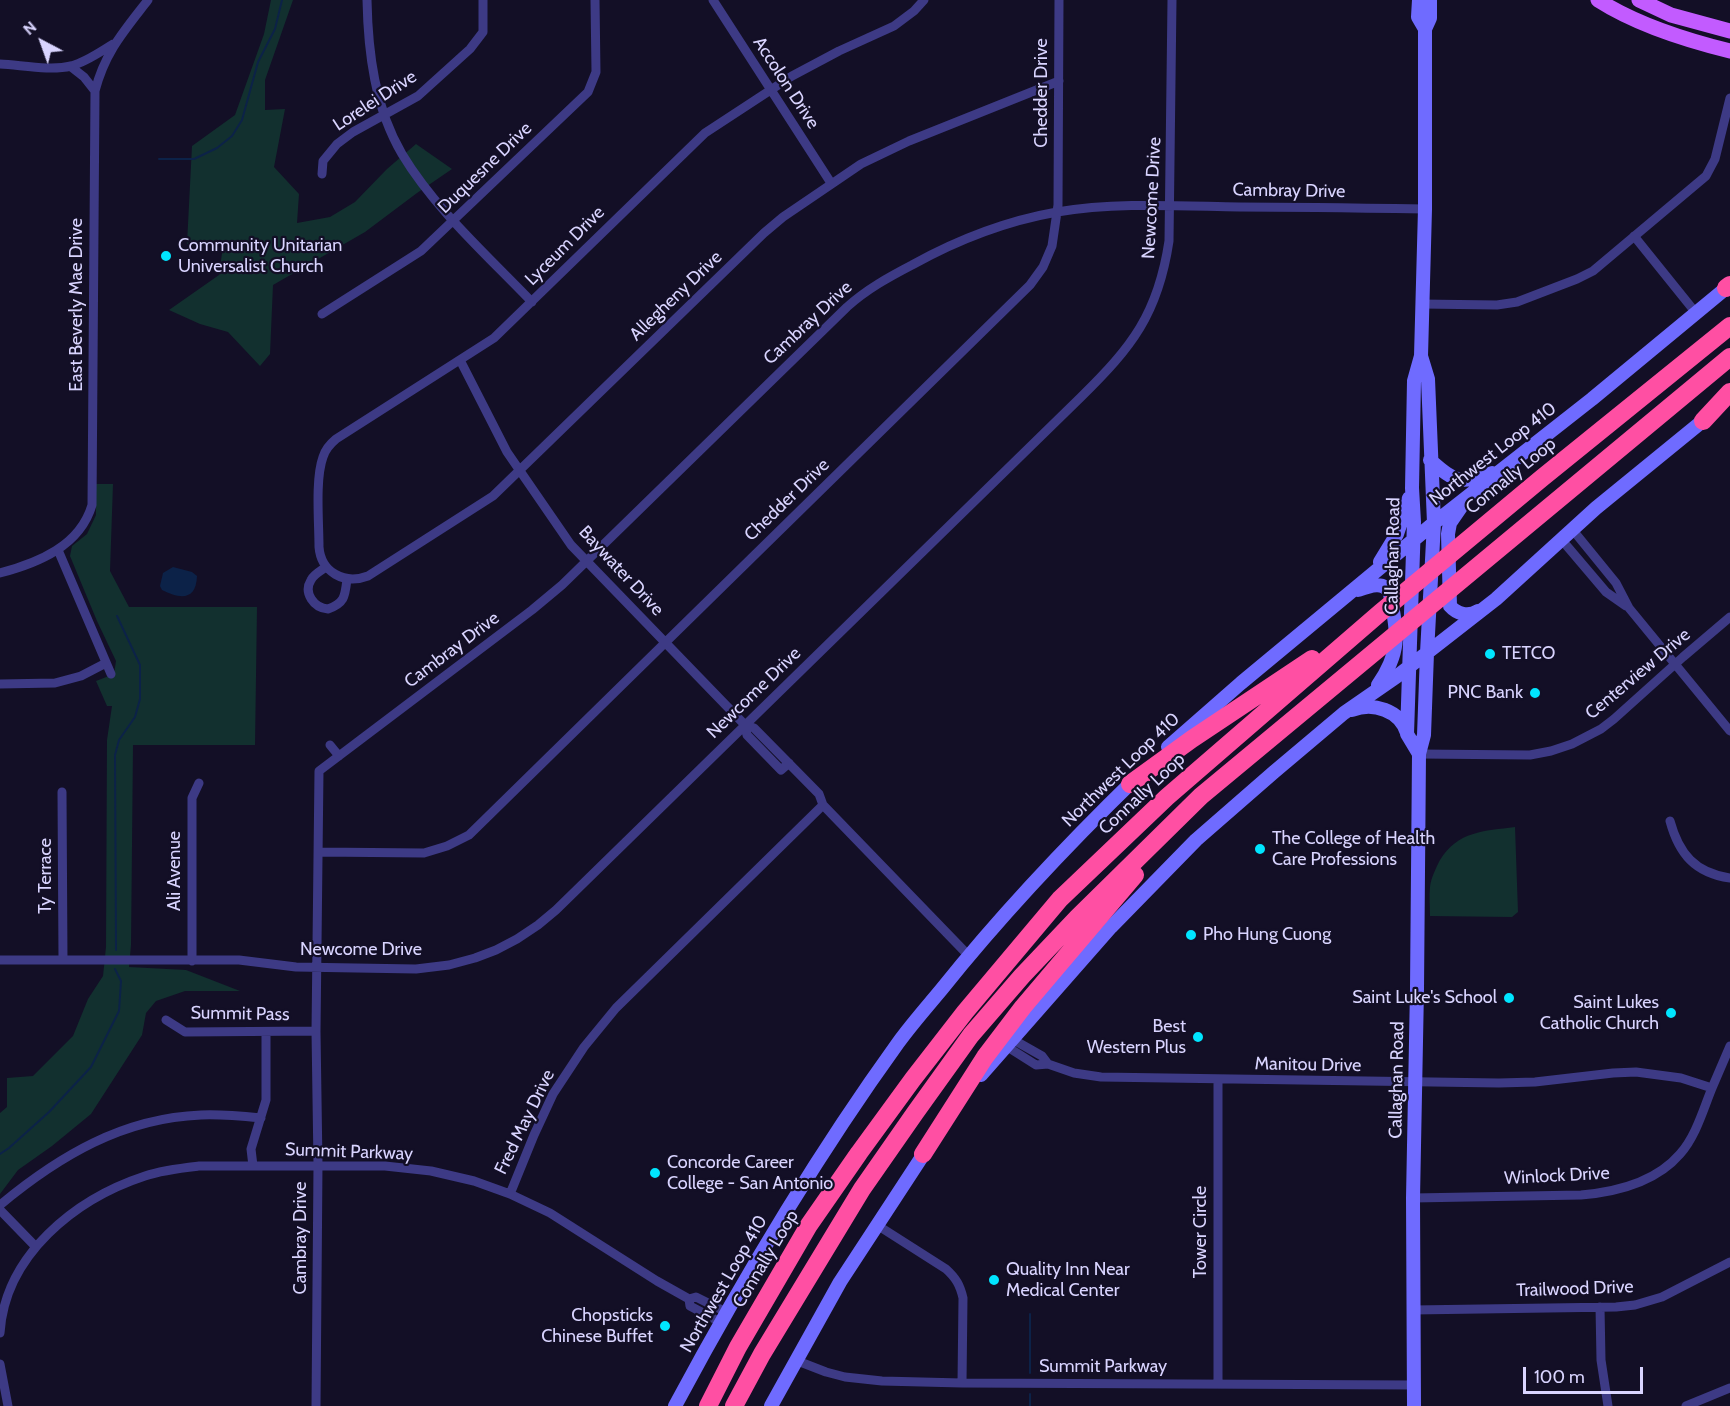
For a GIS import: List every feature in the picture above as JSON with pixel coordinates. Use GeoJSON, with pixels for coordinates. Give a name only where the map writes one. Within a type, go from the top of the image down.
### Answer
{"type":"FeatureCollection","features":[{"type":"Feature","properties":{"kind":"highway","name":"Connally Loop"},"geometry":{"type":"LineString","coordinates":[[708,1406],[738,1347],[809,1225],[886,1116],[965,1012],[1060,899],[1167,797],[1381,612],[1730,326]]}},
{"type":"Feature","properties":{"kind":"highway"},"geometry":{"type":"LineString","coordinates":[[734,1406],[862,1189],[971,1035],[1022,976],[1126,868],[1201,796],[1730,357]]}},
{"type":"Feature","properties":{"kind":"highway"},"geometry":{"type":"LineString","coordinates":[[1703,421],[1730,392]]}},
{"type":"Feature","properties":{"kind":"highway"},"geometry":{"type":"LineString","coordinates":[[1130,784],[1192,739],[1381,612]]}},
{"type":"Feature","properties":{"kind":"highway"},"geometry":{"type":"LineString","coordinates":[[923,1154],[985,1057],[1023,1007],[1132,878],[1280,730]]}},
{"type":"Feature","properties":{"kind":"highway"},"geometry":{"type":"LineString","coordinates":[[743,1406],[790,1309]]}},
{"type":"Feature","properties":{"kind":"main road","name":"Callaghan Road"},"geometry":{"type":"LineString","coordinates":[[1419,0],[1418,17],[1425,29]]}},
{"type":"Feature","properties":{"kind":"main road","name":"Callaghan Road"},"geometry":{"type":"LineString","coordinates":[[1407,734],[1414,540],[1412,488],[1414,381],[1420,356],[1425,209],[1425,29],[1430,18],[1430,0]]}},
{"type":"Feature","properties":{"kind":"main road"},"geometry":{"type":"LineString","coordinates":[[1598,0],[1646,24],[1730,51]]}},
{"type":"Feature","properties":{"kind":"main road"},"geometry":{"type":"LineString","coordinates":[[1639,0],[1671,15],[1730,31]]}},
{"type":"Feature","properties":{"kind":"main road"},"geometry":{"type":"LineString","coordinates":[[1694,41],[1702,24]]}},
{"type":"Feature","properties":{"kind":"main road","name":"Northwest Loop 410"},"geometry":{"type":"LineString","coordinates":[[675,1406],[723,1317],[852,1108],[900,1041],[969,956],[1053,861],[1199,719],[1434,523],[1592,399],[1729,286]]}},
{"type":"Feature","properties":{"kind":"main road","name":"Callaghan Road"},"geometry":{"type":"LineString","coordinates":[[1414,1406],[1413,1198],[1419,754],[1424,735],[1434,523],[1428,379],[1420,356]]}},
{"type":"Feature","properties":{"kind":"main road"},"geometry":{"type":"LineString","coordinates":[[771,1406],[840,1282],[923,1154],[970,1088],[1111,927],[1171,865],[1274,772],[1344,713],[1427,653],[1496,599],[1596,508],[1730,399]]}},
{"type":"Feature","properties":{"kind":"main road"},"geometry":{"type":"LineString","coordinates":[[1430,460],[1447,474],[1461,480],[1470,480],[1502,470]]}},
{"type":"Feature","properties":{"kind":"main road"},"geometry":{"type":"LineString","coordinates":[[1370,577],[1388,552],[1397,534],[1412,488]]}},
{"type":"Feature","properties":{"kind":"main road"},"geometry":{"type":"LineString","coordinates":[[1469,495],[1450,523],[1448,534],[1450,606],[1454,611],[1468,615],[1496,599]]}},
{"type":"Feature","properties":{"kind":"main road"},"geometry":{"type":"LineString","coordinates":[[1349,594],[1377,585],[1388,588],[1390,594],[1396,632],[1395,654],[1388,670],[1371,694]]}},
{"type":"Feature","properties":{"kind":"main road"},"geometry":{"type":"LineString","coordinates":[[1344,713],[1360,707],[1381,709],[1398,717],[1419,754]]}},
{"type":"Feature","properties":{"kind":"street","name":"East Beverly Mae Drive"},"geometry":{"type":"LineString","coordinates":[[0,573],[58,550],[75,536],[88,517],[92,505],[95,91],[100,72],[115,43],[148,0]]}},
{"type":"Feature","properties":{"kind":"street"},"geometry":{"type":"LineString","coordinates":[[367,0],[369,50],[380,102],[401,153],[429,194],[532,302]]}},
{"type":"Feature","properties":{"kind":"street","name":"Lorelei Drive"},"geometry":{"type":"LineString","coordinates":[[322,174],[322,161],[338,144],[353,132],[418,96],[478,39],[483,32],[483,0]]}},
{"type":"Feature","properties":{"kind":"street","name":"Duquesne Drive"},"geometry":{"type":"LineString","coordinates":[[322,314],[404,264],[421,251],[588,92],[596,72],[595,0]]}},
{"type":"Feature","properties":{"kind":"street","name":"Accolon Drive"},"geometry":{"type":"LineString","coordinates":[[713,0],[831,183]]}},
{"type":"Feature","properties":{"kind":"street","name":"Lyceum Drive"},"geometry":{"type":"LineString","coordinates":[[326,567],[319,555],[319,470],[328,447],[343,434],[494,338],[698,139],[721,121],[816,62],[894,26],[924,0]]}},
{"type":"Feature","properties":{"kind":"street","name":"Chedder Drive"},"geometry":{"type":"LineString","coordinates":[[319,852],[424,853],[447,846],[476,829],[1030,285],[1048,257],[1057,212],[1059,0]]}},
{"type":"Feature","properties":{"kind":"street","name":"Newcome Drive"},"geometry":{"type":"LineString","coordinates":[[0,960],[238,960],[296,967],[416,969],[449,966],[475,958],[517,939],[538,925],[1113,366],[1141,328],[1160,286],[1169,241],[1172,0]]}},
{"type":"Feature","properties":{"kind":"street"},"geometry":{"type":"LineString","coordinates":[[0,64],[70,66],[115,43]]}},
{"type":"Feature","properties":{"kind":"street"},"geometry":{"type":"LineString","coordinates":[[70,66],[84,77],[95,91]]}},
{"type":"Feature","properties":{"kind":"street","name":"Allegheny Drive"},"geometry":{"type":"LineString","coordinates":[[343,578],[361,579],[368,576],[493,496],[764,233],[831,183],[861,164],[909,141],[1059,81]]}},
{"type":"Feature","properties":{"kind":"street"},"geometry":{"type":"LineString","coordinates":[[1421,304],[1497,305],[1517,302],[1593,271],[1706,176],[1715,159],[1730,98]]}},
{"type":"Feature","properties":{"kind":"street","name":"Cambray Drive"},"geometry":{"type":"LineString","coordinates":[[316,1406],[319,771],[562,585],[861,295],[932,254],[961,240],[1024,219],[1057,212],[1171,206],[1425,209]]}},
{"type":"Feature","properties":{"kind":"street"},"geometry":{"type":"LineString","coordinates":[[1634,237],[1696,313]]}},
{"type":"Feature","properties":{"kind":"street","name":"Baywater Drive"},"geometry":{"type":"LineString","coordinates":[[460,360],[507,452],[571,545],[745,725],[747,735],[819,794],[824,805],[969,956]]}},
{"type":"Feature","properties":{"kind":"street"},"geometry":{"type":"LineString","coordinates":[[1572,529],[1616,583],[1629,608],[1730,731]]}},
{"type":"Feature","properties":{"kind":"street"},"geometry":{"type":"LineString","coordinates":[[1561,539],[1605,592],[1629,608]]}},
{"type":"Feature","properties":{"kind":"street"},"geometry":{"type":"LineString","coordinates":[[58,550],[111,674]]}},
{"type":"Feature","properties":{"kind":"street"},"geometry":{"type":"LineString","coordinates":[[326,567],[343,578],[345,596],[339,604],[328,609],[318,606],[309,594],[310,580],[326,567]]}},
{"type":"Feature","properties":{"kind":"street","name":"Centerview Drive"},"geometry":{"type":"LineString","coordinates":[[1419,754],[1530,755],[1572,744],[1594,733],[1614,719],[1730,617]]}},
{"type":"Feature","properties":{"kind":"street"},"geometry":{"type":"LineString","coordinates":[[0,684],[55,682],[81,675],[106,663]]}},
{"type":"Feature","properties":{"kind":"street"},"geometry":{"type":"LineString","coordinates":[[330,745],[339,756]]}},
{"type":"Feature","properties":{"kind":"street","name":"Ali Avenue"},"geometry":{"type":"LineString","coordinates":[[192,961],[192,798],[199,783]]}},
{"type":"Feature","properties":{"kind":"street","name":"Ty Terrace"},"geometry":{"type":"LineString","coordinates":[[62,792],[63,960]]}},
{"type":"Feature","properties":{"kind":"street","name":"Fred May Drive"},"geometry":{"type":"LineString","coordinates":[[510,1194],[553,1094],[584,1047],[616,1008],[824,805]]}},
{"type":"Feature","properties":{"kind":"street"},"geometry":{"type":"LineString","coordinates":[[1670,821],[1680,849],[1693,864],[1717,876],[1730,878]]}},
{"type":"Feature","properties":{"kind":"street"},"geometry":{"type":"LineString","coordinates":[[658,949],[666,958]]}},
{"type":"Feature","properties":{"kind":"street","name":"Summit Pass"},"geometry":{"type":"LineString","coordinates":[[166,1020],[185,1032],[316,1031]]}},
{"type":"Feature","properties":{"kind":"street"},"geometry":{"type":"LineString","coordinates":[[253,1166],[251,1149],[266,1100],[266,1032]]}},
{"type":"Feature","properties":{"kind":"street","name":"Manitou Drive"},"geometry":{"type":"LineString","coordinates":[[1009,1043],[1036,1065],[1048,1064],[1060,1070],[1087,1076],[1499,1083],[1535,1082],[1636,1072],[1681,1078],[1712,1088]]}},
{"type":"Feature","properties":{"kind":"street","name":"Winlock Drive"},"geometry":{"type":"LineString","coordinates":[[1413,1198],[1581,1195],[1603,1193],[1631,1185],[1666,1167],[1682,1153],[1694,1132],[1730,1046]]}},
{"type":"Feature","properties":{"kind":"street","name":"Tower Circle"},"geometry":{"type":"LineString","coordinates":[[1218,1080],[1218,1384]]}},
{"type":"Feature","properties":{"kind":"street"},"geometry":{"type":"LineString","coordinates":[[0,1205],[63,1159],[94,1141],[119,1131],[144,1123],[182,1116],[220,1114],[261,1118]]}},
{"type":"Feature","properties":{"kind":"street","name":"Summit Parkway"},"geometry":{"type":"LineString","coordinates":[[0,1333],[8,1294],[23,1264],[56,1226],[75,1210],[120,1185],[172,1169],[199,1166],[385,1166],[474,1181],[510,1194],[550,1213],[657,1281],[689,1299],[696,1297],[723,1317]]}},
{"type":"Feature","properties":{"kind":"street"},"geometry":{"type":"LineString","coordinates":[[0,1210],[36,1247]]}},
{"type":"Feature","properties":{"kind":"street"},"geometry":{"type":"LineString","coordinates":[[877,1225],[946,1269],[960,1286],[963,1298],[962,1383]]}},
{"type":"Feature","properties":{"kind":"street","name":"Trailwood Drive"},"geometry":{"type":"LineString","coordinates":[[1413,1310],[1616,1307],[1649,1302],[1662,1297],[1730,1262]]}},
{"type":"Feature","properties":{"kind":"street"},"geometry":{"type":"LineString","coordinates":[[1600,1307],[1601,1360],[1608,1406]]}},
{"type":"Feature","properties":{"kind":"street","name":"Summit Parkway"},"geometry":{"type":"LineString","coordinates":[[795,1360],[826,1372],[863,1380],[962,1383],[1414,1385]]}},
{"type":"Feature","properties":{"kind":"street"},"geometry":{"type":"LineString","coordinates":[[0,1364],[8,1406]]}},
{"type":"Feature","properties":{"kind":"street"},"geometry":{"type":"LineString","coordinates":[[1686,1406],[1730,1388]]}},
{"type":"Feature","properties":{"kind":"street"},"geometry":{"type":"LineString","coordinates":[[1716,1395],[1720,1406]]}},
{"type":"Feature","properties":{"kind":"green space"},"geometry":{"type":"Polygon","coordinates":[[[271,0],[293,0],[265,80],[265,110],[285,109],[274,167],[299,194],[297,223],[330,217],[355,202],[387,169],[416,144],[452,169],[365,232],[273,285],[270,354],[260,366],[228,332],[200,324],[169,310],[219,275],[223,246],[187,244],[192,146],[235,115],[264,34],[271,0]]]}},
{"type":"Feature","properties":{"kind":"green space"},"geometry":{"type":"Polygon","coordinates":[[[96,484],[113,484],[110,571],[129,607],[257,607],[255,745],[133,745],[129,967],[186,970],[240,991],[185,991],[156,1001],[146,1013],[142,1035],[91,1114],[18,1170],[0,1194],[0,1113],[7,1107],[7,1078],[33,1076],[73,1036],[88,999],[103,976],[106,947],[107,740],[112,706],[107,706],[96,681],[114,674],[116,661],[70,556],[72,546],[87,534],[96,515],[96,484]]]}},
{"type":"Feature","properties":{"kind":"green space"},"geometry":{"type":"Polygon","coordinates":[[[1515,827],[1518,912],[1512,917],[1430,916],[1431,880],[1447,850],[1463,838],[1473,834],[1515,827]]]}},
{"type":"Feature","properties":{"kind":"water"},"geometry":{"type":"Polygon","coordinates":[[[173,567],[192,572],[197,576],[194,590],[190,594],[181,596],[162,590],[160,586],[163,573],[173,567]]]}},
{"type":"Feature","properties":{"kind":"waterway"},"geometry":{"type":"LineString","coordinates":[[159,159],[194,159],[217,148],[232,136],[242,120],[258,62],[275,29],[282,0]]}},
{"type":"Feature","properties":{"kind":"waterway"},"geometry":{"type":"LineString","coordinates":[[116,950],[115,755],[119,740],[135,717],[140,699],[140,665],[117,616]]}},
{"type":"Feature","properties":{"kind":"waterway"},"geometry":{"type":"LineString","coordinates":[[0,1154],[49,1112],[91,1067],[119,1011],[121,981],[115,969]]}},
{"type":"Feature","properties":{"kind":"waterway"},"geometry":{"type":"LineString","coordinates":[[1030,1314],[1030,1373]]}},
{"type":"Feature","properties":{"kind":"waterway"},"geometry":{"type":"LineString","coordinates":[[1030,1394],[1030,1406]]}},
{"type":"Feature","properties":{"kind":"place","name":"Community Unitarian Universalist Church"},"geometry":{"type":"Point","coordinates":[166,256]}},
{"type":"Feature","properties":{"kind":"place","name":"TETCO"},"geometry":{"type":"Point","coordinates":[1490,654]}},
{"type":"Feature","properties":{"kind":"place","name":"PNC Bank"},"geometry":{"type":"Point","coordinates":[1535,693]}},
{"type":"Feature","properties":{"kind":"place","name":"The College of Health Care Professions"},"geometry":{"type":"Point","coordinates":[1260,849]}},
{"type":"Feature","properties":{"kind":"place","name":"Pho Hung Cuong"},"geometry":{"type":"Point","coordinates":[1191,935]}},
{"type":"Feature","properties":{"kind":"place","name":"Saint Luke's School"},"geometry":{"type":"Point","coordinates":[1509,998]}},
{"type":"Feature","properties":{"kind":"place","name":"Saint Lukes Catholic Church"},"geometry":{"type":"Point","coordinates":[1671,1013]}},
{"type":"Feature","properties":{"kind":"place","name":"Best Western Plus"},"geometry":{"type":"Point","coordinates":[1198,1037]}},
{"type":"Feature","properties":{"kind":"place","name":"Concorde Career College - San Antonio"},"geometry":{"type":"Point","coordinates":[655,1173]}},
{"type":"Feature","properties":{"kind":"place","name":"Quality Inn Near Medical Center"},"geometry":{"type":"Point","coordinates":[994,1280]}},
{"type":"Feature","properties":{"kind":"place","name":"Chopsticks Chinese Buffet"},"geometry":{"type":"Point","coordinates":[665,1326]}}]}
